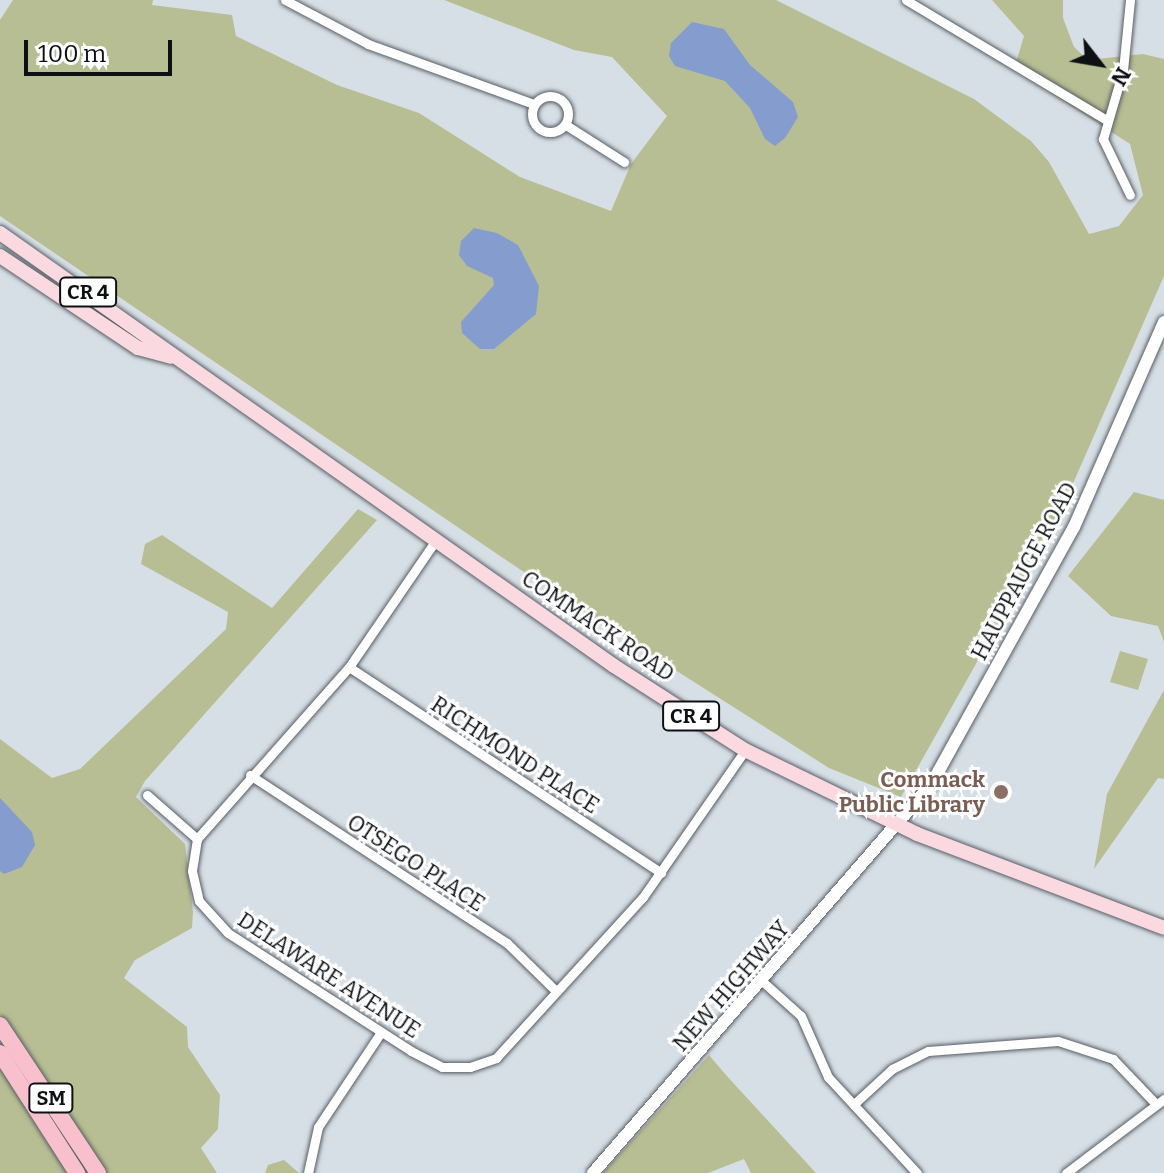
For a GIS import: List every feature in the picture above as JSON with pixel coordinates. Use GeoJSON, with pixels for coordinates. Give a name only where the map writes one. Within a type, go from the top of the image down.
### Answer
{"type":"FeatureCollection","features":[{"type":"Feature","properties":{"kind":"highway","name":"SM"},"geometry":{"type":"LineString","coordinates":[[0,1025],[98,1173]]}},
{"type":"Feature","properties":{"kind":"highway","name":"SM"},"geometry":{"type":"LineString","coordinates":[[0,1053],[77,1173]]}},
{"type":"Feature","properties":{"kind":"main road","name":"COMMACK ROAD"},"geometry":{"type":"LineString","coordinates":[[0,233],[138,327],[173,357],[614,666],[745,750],[898,826],[1164,928]]}},
{"type":"Feature","properties":{"kind":"main road","name":"COMMACK ROAD"},"geometry":{"type":"LineString","coordinates":[[0,256],[138,348],[173,357]]}},
{"type":"Feature","properties":{"kind":"street"},"geometry":{"type":"LineString","coordinates":[[285,0],[368,44],[534,104]]}},
{"type":"Feature","properties":{"kind":"street"},"geometry":{"type":"LineString","coordinates":[[906,0],[1105,119]]}},
{"type":"Feature","properties":{"kind":"street"},"geometry":{"type":"LineString","coordinates":[[1130,0],[1123,70],[1105,119],[1105,145],[1130,195]]}},
{"type":"Feature","properties":{"kind":"street"},"geometry":{"type":"LineString","coordinates":[[534,104],[547,96],[560,99],[568,110],[566,125]]}},
{"type":"Feature","properties":{"kind":"street"},"geometry":{"type":"LineString","coordinates":[[534,104],[535,124],[541,129],[550,133],[566,125]]}},
{"type":"Feature","properties":{"kind":"street"},"geometry":{"type":"LineString","coordinates":[[566,125],[624,162]]}},
{"type":"Feature","properties":{"kind":"street","name":"HAUPPAUGE ROAD"},"geometry":{"type":"LineString","coordinates":[[898,826],[932,783],[1074,527],[1164,322]]}},
{"type":"Feature","properties":{"kind":"street"},"geometry":{"type":"LineString","coordinates":[[147,795],[197,839],[250,775],[349,667],[436,540]]}},
{"type":"Feature","properties":{"kind":"street","name":"RICHMOND PLACE"},"geometry":{"type":"LineString","coordinates":[[349,667],[661,873]]}},
{"type":"Feature","properties":{"kind":"street","name":"DELAWARE AVENUE"},"geometry":{"type":"LineString","coordinates":[[197,839],[192,871],[199,901],[228,933],[381,1032],[442,1067],[470,1067],[496,1058],[661,873],[745,750]]}},
{"type":"Feature","properties":{"kind":"street","name":"OTSEGO PLACE"},"geometry":{"type":"LineString","coordinates":[[250,775],[507,943],[556,991]]}},
{"type":"Feature","properties":{"kind":"street","name":"NEW HIGHWAY"},"geometry":{"type":"LineString","coordinates":[[593,1173],[898,826]]}},
{"type":"Feature","properties":{"kind":"street"},"geometry":{"type":"LineString","coordinates":[[762,981],[801,1016],[828,1077],[917,1173]]}},
{"type":"Feature","properties":{"kind":"street"},"geometry":{"type":"LineString","coordinates":[[308,1173],[318,1127],[381,1032]]}},
{"type":"Feature","properties":{"kind":"street"},"geometry":{"type":"LineString","coordinates":[[854,1104],[892,1069],[928,1051],[1058,1041],[1113,1059],[1160,1102],[1066,1173]]}},
{"type":"Feature","properties":{"kind":"green space"},"geometry":{"type":"Polygon","coordinates":[[[13,0],[153,0],[152,5],[232,15],[236,36],[337,85],[419,113],[520,177],[611,211],[631,164],[667,116],[612,57],[574,50],[444,0],[776,0],[974,99],[1031,141],[1049,162],[1089,234],[1119,226],[1143,195],[1130,144],[1014,69],[1024,36],[992,0],[1063,0],[1063,18],[1074,47],[1088,60],[1143,54],[1164,59],[1164,276],[1057,520],[901,797],[829,768],[562,598],[0,216],[0,20],[13,0]]]}},
{"type":"Feature","properties":{"kind":"green space"},"geometry":{"type":"Polygon","coordinates":[[[1134,492],[1164,500],[1164,642],[1158,626],[1111,616],[1068,576],[1134,492]]]}},
{"type":"Feature","properties":{"kind":"green space"},"geometry":{"type":"Polygon","coordinates":[[[358,509],[377,520],[145,781],[136,797],[185,844],[192,928],[135,960],[124,978],[187,1027],[188,1047],[220,1095],[218,1129],[201,1148],[217,1173],[103,1173],[0,1014],[0,739],[52,778],[80,769],[226,629],[228,612],[141,564],[145,544],[162,535],[272,608],[358,509]]]}},
{"type":"Feature","properties":{"kind":"green space"},"geometry":{"type":"Polygon","coordinates":[[[1120,651],[1148,659],[1138,690],[1110,682],[1120,651]]]}},
{"type":"Feature","properties":{"kind":"green space"},"geometry":{"type":"Polygon","coordinates":[[[1164,690],[1164,779],[1158,778],[1094,869],[1107,794],[1164,690]]]}},
{"type":"Feature","properties":{"kind":"green space"},"geometry":{"type":"Polygon","coordinates":[[[709,1055],[816,1173],[751,1173],[744,1159],[708,1173],[603,1173],[709,1055]]]}},
{"type":"Feature","properties":{"kind":"green space"},"geometry":{"type":"Polygon","coordinates":[[[0,1068],[69,1173],[0,1173],[0,1068]]]}},
{"type":"Feature","properties":{"kind":"green space"},"geometry":{"type":"Polygon","coordinates":[[[284,1160],[299,1173],[265,1173],[268,1165],[284,1160]]]}},
{"type":"Feature","properties":{"kind":"water"},"geometry":{"type":"Polygon","coordinates":[[[692,22],[724,29],[750,65],[793,102],[798,117],[785,138],[775,146],[765,139],[750,108],[725,81],[675,66],[669,56],[671,43],[692,22]]]}},
{"type":"Feature","properties":{"kind":"water"},"geometry":{"type":"Polygon","coordinates":[[[474,228],[497,233],[518,245],[539,286],[536,314],[494,349],[480,349],[462,333],[461,322],[494,285],[493,278],[467,266],[459,255],[461,241],[474,228]]]}},
{"type":"Feature","properties":{"kind":"water"},"geometry":{"type":"Polygon","coordinates":[[[0,798],[32,832],[35,845],[22,867],[4,874],[0,871],[0,798]]]}},
{"type":"Feature","properties":{"kind":"place","name":"Commack Public Library"},"geometry":{"type":"Point","coordinates":[1001,792]}}]}
